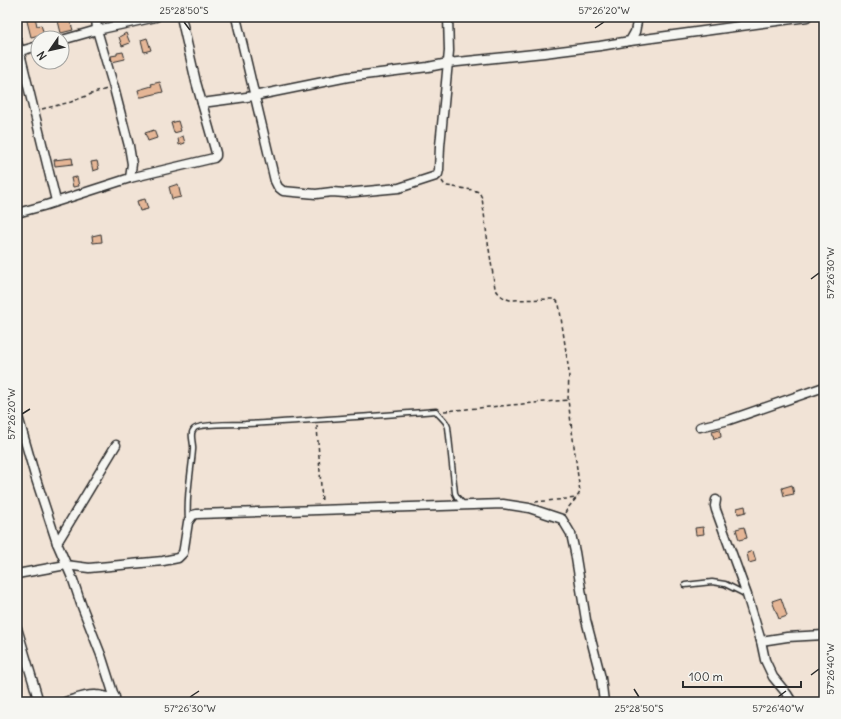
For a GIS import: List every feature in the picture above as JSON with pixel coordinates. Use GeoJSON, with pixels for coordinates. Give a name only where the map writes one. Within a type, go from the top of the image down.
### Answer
{"type":"FeatureCollection","features":[{"type":"Feature","properties":{"kind":"street"},"geometry":{"type":"LineString","coordinates":[[96,17],[97,30],[129,146],[132,164],[130,178]]}},
{"type":"Feature","properties":{"kind":"street"},"geometry":{"type":"LineString","coordinates":[[70,38],[156,17]]}},
{"type":"Feature","properties":{"kind":"street"},"geometry":{"type":"LineString","coordinates":[[17,213],[130,178],[214,158],[216,156],[196,82],[182,17]]}},
{"type":"Feature","properties":{"kind":"street"},"geometry":{"type":"LineString","coordinates":[[236,17],[254,96],[278,187],[283,191],[316,194],[399,188],[436,176],[438,174],[440,170],[440,146],[449,51],[448,17]]}},
{"type":"Feature","properties":{"kind":"street"},"geometry":{"type":"LineString","coordinates":[[630,41],[635,32],[638,17]]}},
{"type":"Feature","properties":{"kind":"street"},"geometry":{"type":"LineString","coordinates":[[202,103],[254,96],[348,77],[448,63],[600,46],[743,21],[807,17]]}},
{"type":"Feature","properties":{"kind":"street"},"geometry":{"type":"LineString","coordinates":[[17,41],[56,201]]}},
{"type":"Feature","properties":{"kind":"street"},"geometry":{"type":"LineString","coordinates":[[19,52],[30,49]]}},
{"type":"Feature","properties":{"kind":"street"},"geometry":{"type":"LineString","coordinates":[[700,427],[729,420],[824,387]]}},
{"type":"Feature","properties":{"kind":"street"},"geometry":{"type":"LineString","coordinates":[[17,413],[35,476],[57,542],[102,655],[116,700],[97,695],[88,695],[65,702]]}},
{"type":"Feature","properties":{"kind":"street"},"geometry":{"type":"LineString","coordinates":[[57,542],[116,445]]}},
{"type":"Feature","properties":{"kind":"street"},"geometry":{"type":"LineString","coordinates":[[716,500],[716,510],[747,595],[761,641],[765,660],[773,677],[792,702]]}},
{"type":"Feature","properties":{"kind":"street"},"geometry":{"type":"LineString","coordinates":[[17,574],[66,565],[90,568],[164,561],[178,558],[183,554],[188,522],[196,514],[503,504],[529,508],[562,519],[570,534],[575,552],[586,620],[601,678],[604,702]]}},
{"type":"Feature","properties":{"kind":"street"},"geometry":{"type":"LineString","coordinates":[[17,628],[39,702]]}},
{"type":"Feature","properties":{"kind":"street"},"geometry":{"type":"LineString","coordinates":[[761,641],[787,637],[824,635]]}},
{"type":"Feature","properties":{"kind":"lane"},"geometry":{"type":"LineString","coordinates":[[188,522],[187,509],[190,472],[194,448],[192,434],[193,429],[196,427],[436,411],[448,427],[455,493],[464,506]]}},
{"type":"Feature","properties":{"kind":"lane"},"geometry":{"type":"LineString","coordinates":[[685,585],[712,582],[725,584],[747,595]]}},
{"type":"Feature","properties":{"kind":"path"},"geometry":{"type":"LineString","coordinates":[[34,110],[71,102],[94,93],[114,88]]}},
{"type":"Feature","properties":{"kind":"path"},"geometry":{"type":"LineString","coordinates":[[438,174],[447,186],[478,192],[482,198],[486,236],[498,293],[505,299],[510,300],[554,299],[557,300],[559,304],[569,372],[568,400],[580,492],[577,498],[568,507],[562,519]]}},
{"type":"Feature","properties":{"kind":"path"},"geometry":{"type":"LineString","coordinates":[[436,411],[568,400]]}},
{"type":"Feature","properties":{"kind":"path"},"geometry":{"type":"LineString","coordinates":[[317,420],[323,510]]}},
{"type":"Feature","properties":{"kind":"path"},"geometry":{"type":"LineString","coordinates":[[533,502],[577,498]]}},
{"type":"Feature","properties":{"kind":"building"},"geometry":{"type":"Polygon","coordinates":[[[26,17],[35,17],[37,26],[41,25],[43,30],[30,30],[30,33],[26,17]]]}},
{"type":"Feature","properties":{"kind":"building"},"geometry":{"type":"Polygon","coordinates":[[[69,18],[73,30],[60,30],[58,21],[69,18]]]}},
{"type":"Feature","properties":{"kind":"building"},"geometry":{"type":"Polygon","coordinates":[[[126,33],[130,43],[122,46],[119,37],[126,33]]]}},
{"type":"Feature","properties":{"kind":"building"},"geometry":{"type":"Polygon","coordinates":[[[147,38],[151,50],[144,52],[141,40],[147,38]]]}},
{"type":"Feature","properties":{"kind":"building"},"geometry":{"type":"Polygon","coordinates":[[[123,52],[125,59],[112,62],[111,56],[123,52]]]}},
{"type":"Feature","properties":{"kind":"building"},"geometry":{"type":"Polygon","coordinates":[[[160,82],[163,92],[140,97],[138,90],[160,82]]]}},
{"type":"Feature","properties":{"kind":"building"},"geometry":{"type":"Polygon","coordinates":[[[178,121],[181,131],[174,133],[171,123],[178,121]]]}},
{"type":"Feature","properties":{"kind":"building"},"geometry":{"type":"Polygon","coordinates":[[[154,130],[157,138],[148,141],[145,133],[154,130]]]}},
{"type":"Feature","properties":{"kind":"building"},"geometry":{"type":"Polygon","coordinates":[[[183,136],[185,143],[179,145],[178,138],[183,136]]]}},
{"type":"Feature","properties":{"kind":"building"},"geometry":{"type":"Polygon","coordinates":[[[72,158],[73,164],[55,166],[54,160],[72,158]]]}},
{"type":"Feature","properties":{"kind":"building"},"geometry":{"type":"Polygon","coordinates":[[[97,161],[99,169],[93,171],[91,162],[97,161]]]}},
{"type":"Feature","properties":{"kind":"building"},"geometry":{"type":"Polygon","coordinates":[[[77,177],[79,186],[73,187],[71,178],[77,177]]]}},
{"type":"Feature","properties":{"kind":"building"},"geometry":{"type":"Polygon","coordinates":[[[178,184],[181,197],[172,199],[169,187],[178,184]]]}},
{"type":"Feature","properties":{"kind":"building"},"geometry":{"type":"Polygon","coordinates":[[[145,199],[148,209],[140,211],[137,201],[145,199]]]}},
{"type":"Feature","properties":{"kind":"building"},"geometry":{"type":"Polygon","coordinates":[[[101,234],[102,242],[93,243],[92,236],[101,234]]]}},
{"type":"Feature","properties":{"kind":"building"},"geometry":{"type":"Polygon","coordinates":[[[720,429],[721,437],[714,439],[712,431],[720,429]]]}},
{"type":"Feature","properties":{"kind":"building"},"geometry":{"type":"Polygon","coordinates":[[[792,485],[794,494],[784,496],[782,488],[792,485]]]}},
{"type":"Feature","properties":{"kind":"building"},"geometry":{"type":"Polygon","coordinates":[[[745,506],[746,512],[738,514],[737,508],[745,506]]]}},
{"type":"Feature","properties":{"kind":"building"},"geometry":{"type":"Polygon","coordinates":[[[703,527],[704,534],[696,535],[695,528],[703,527]]]}},
{"type":"Feature","properties":{"kind":"building"},"geometry":{"type":"Polygon","coordinates":[[[744,527],[747,538],[739,540],[736,529],[744,527]]]}},
{"type":"Feature","properties":{"kind":"building"},"geometry":{"type":"Polygon","coordinates":[[[753,551],[756,561],[749,563],[747,553],[753,551]]]}},
{"type":"Feature","properties":{"kind":"building"},"geometry":{"type":"Polygon","coordinates":[[[781,598],[787,616],[779,619],[772,601],[781,598]]]}}]}
